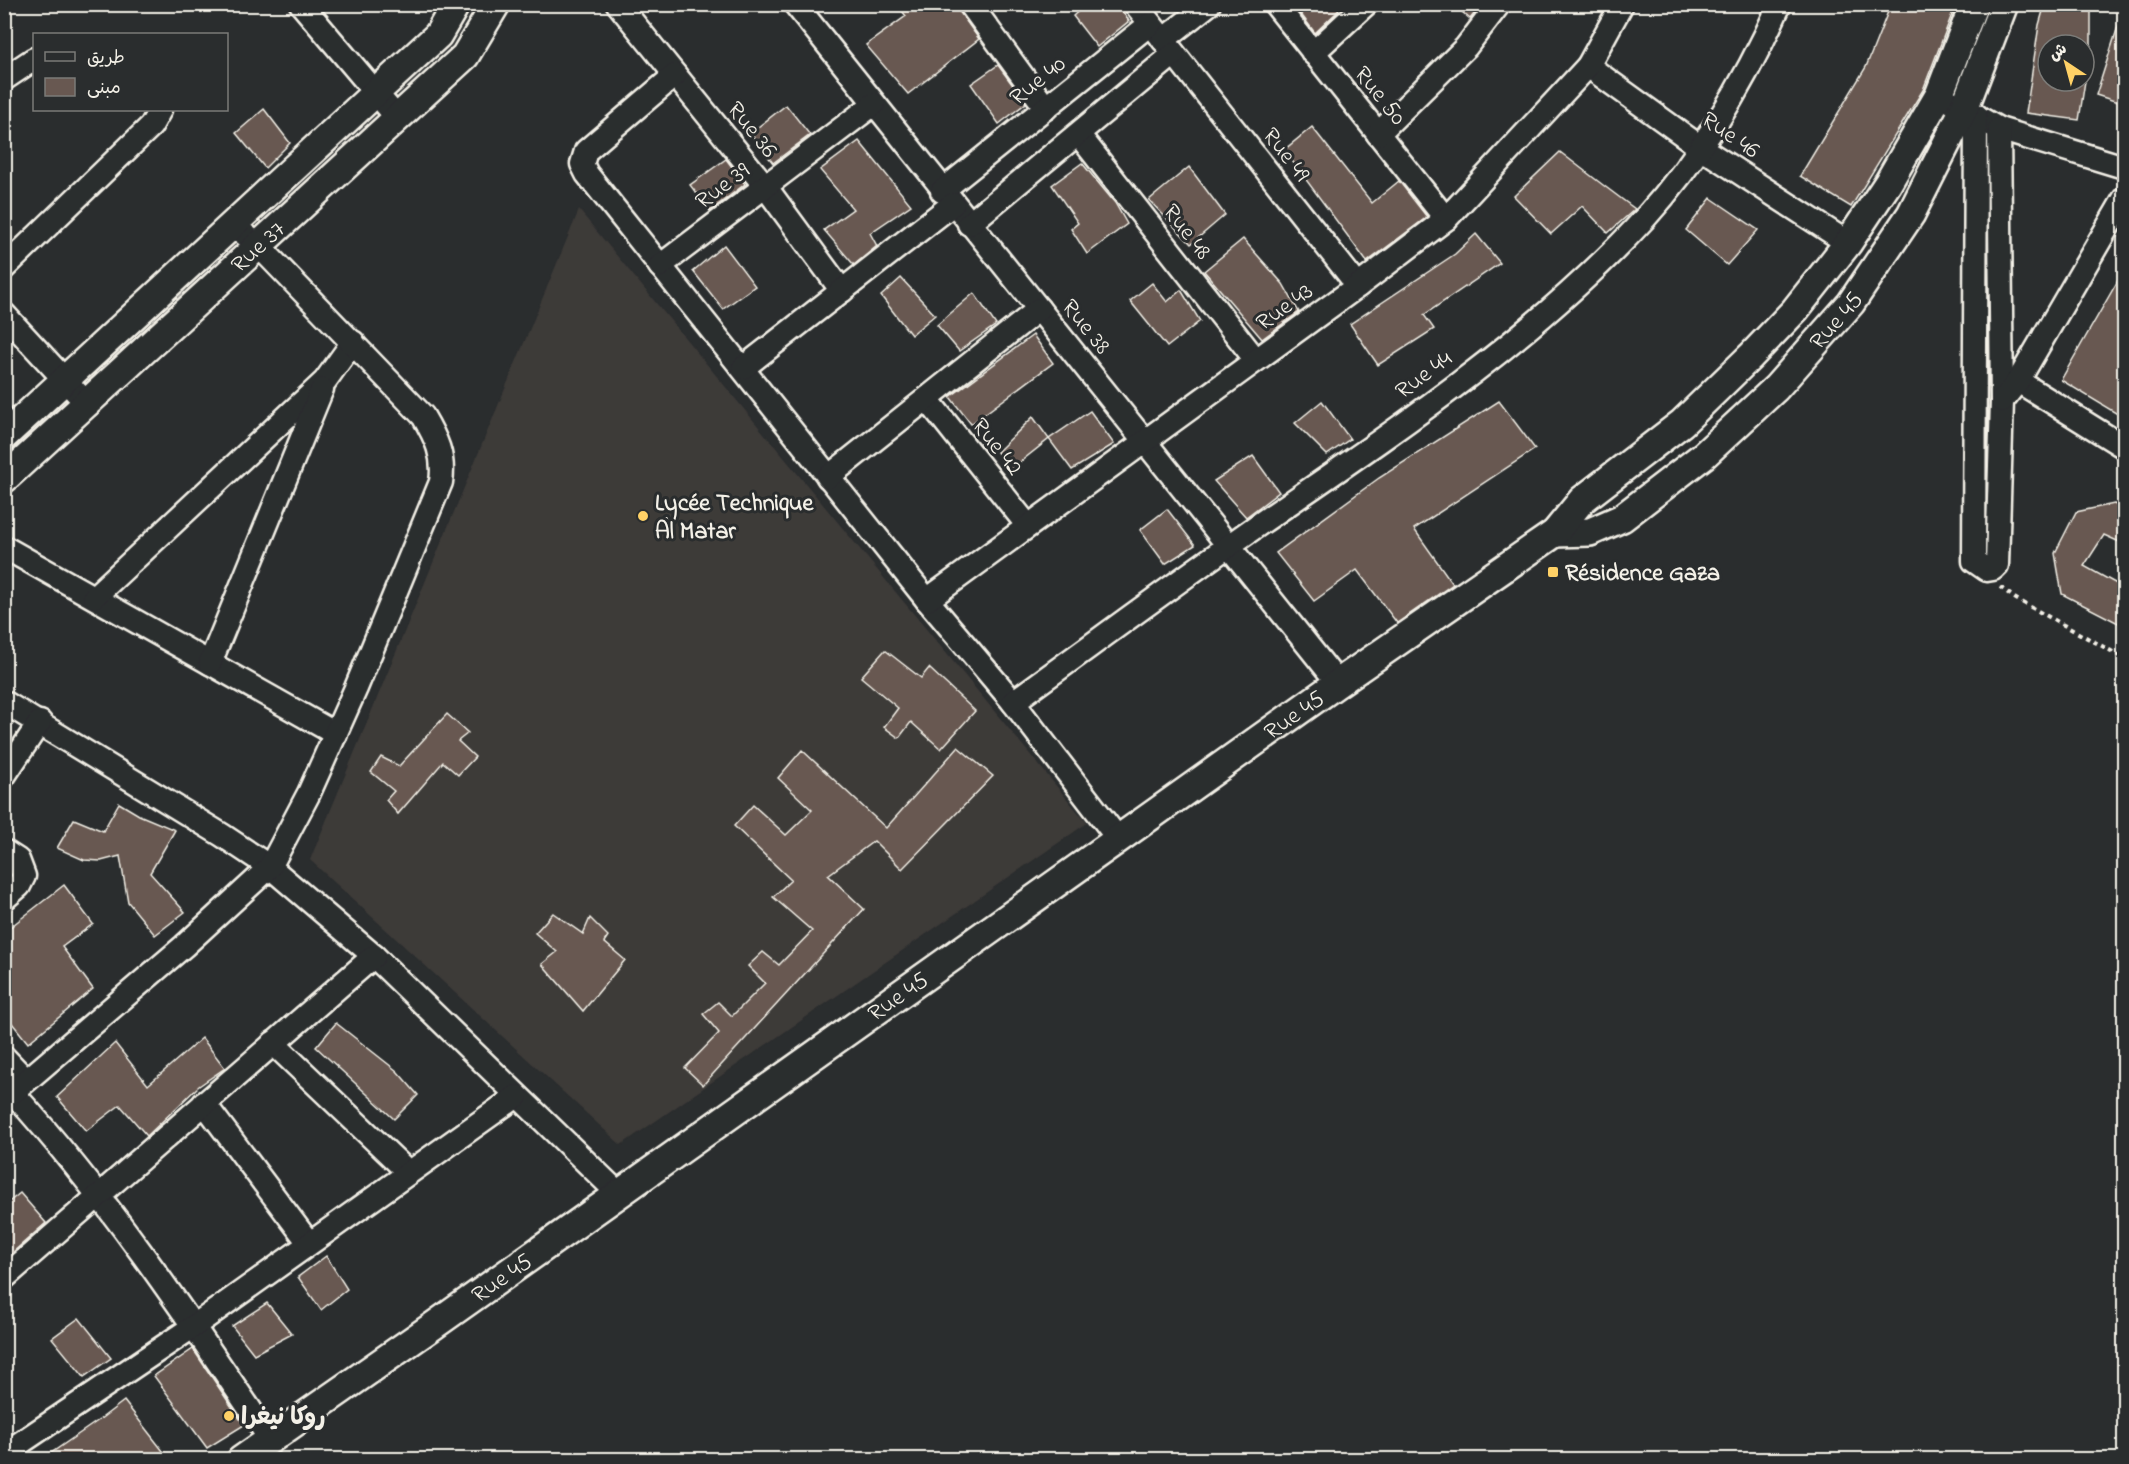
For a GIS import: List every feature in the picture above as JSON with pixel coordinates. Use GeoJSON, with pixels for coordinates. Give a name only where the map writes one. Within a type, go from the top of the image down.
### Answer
{"type":"FeatureCollection","features":[{"type":"Feature","properties":{"kind":"street"},"geometry":{"type":"LineString","coordinates":[[301,4],[398,119]]}},
{"type":"Feature","properties":{"kind":"street","name":"Rue 37"},"geometry":{"type":"LineString","coordinates":[[4,436],[234,226],[438,35],[456,4]]}},
{"type":"Feature","properties":{"kind":"street","name":"Rue 37"},"geometry":{"type":"LineString","coordinates":[[4,479],[88,405],[258,245],[465,56],[496,4]]}},
{"type":"Feature","properties":{"kind":"street","name":"Rue 36"},"geometry":{"type":"LineString","coordinates":[[618,4],[765,186],[842,291]]}},
{"type":"Feature","properties":{"kind":"street","name":"Rue 38"},"geometry":{"type":"LineString","coordinates":[[795,4],[947,198],[1145,440],[1338,682]]}},
{"type":"Feature","properties":{"kind":"street"},"geometry":{"type":"LineString","coordinates":[[970,4],[1046,108]]}},
{"type":"Feature","properties":{"kind":"street","name":"Rue 49"},"geometry":{"type":"LineString","coordinates":[[1135,4],[1358,286]]}},
{"type":"Feature","properties":{"kind":"street","name":"Rue 40"},"geometry":{"type":"LineString","coordinates":[[743,368],[842,291],[1046,108],[1162,40],[1209,4]]}},
{"type":"Feature","properties":{"kind":"street","name":"Rue 50"},"geometry":{"type":"LineString","coordinates":[[1275,4],[1446,219]]}},
{"type":"Feature","properties":{"kind":"street"},"geometry":{"type":"LineString","coordinates":[[1313,53],[1366,4]]}},
{"type":"Feature","properties":{"kind":"street"},"geometry":{"type":"LineString","coordinates":[[1378,134],[1466,47],[1499,4]]}},
{"type":"Feature","properties":{"kind":"street","name":"Rue 43"},"geometry":{"type":"LineString","coordinates":[[927,600],[1358,286],[1446,219],[1588,66],[1622,4]]}},
{"type":"Feature","properties":{"kind":"street","name":"Rue 44"},"geometry":{"type":"LineString","coordinates":[[1013,702],[1228,546],[1372,446],[1535,323],[1587,276],[1646,216],[1700,147],[1758,54],[1780,4]]}},
{"type":"Feature","properties":{"kind":"street","name":"Rue 45"},"geometry":{"type":"LineString","coordinates":[[241,1460],[1119,840],[1338,682],[1555,533],[1582,500],[1682,423],[1752,356],[1795,310],[1848,243],[1939,95],[1974,4]]}},
{"type":"Feature","properties":{"kind":"street","name":"Rue 45"},"geometry":{"type":"LineString","coordinates":[[1555,533],[1590,532],[1622,518],[1704,455],[1776,388],[1857,294],[1911,214],[1970,112],[2004,4]]}},
{"type":"Feature","properties":{"kind":"street","name":"Rue 40"},"geometry":{"type":"LineString","coordinates":[[969,224],[1079,135],[1162,40]]}},
{"type":"Feature","properties":{"kind":"street"},"geometry":{"type":"LineString","coordinates":[[4,79],[33,60]]}},
{"type":"Feature","properties":{"kind":"street","name":"Rue 46"},"geometry":{"type":"LineString","coordinates":[[1588,66],[1700,147],[1848,243]]}},
{"type":"Feature","properties":{"kind":"street"},"geometry":{"type":"LineString","coordinates":[[675,75],[586,151],[582,158],[587,174],[927,600],[1013,702],[1119,840]]}},
{"type":"Feature","properties":{"kind":"street"},"geometry":{"type":"LineString","coordinates":[[1939,95],[1999,129],[2124,167]]}},
{"type":"Feature","properties":{"kind":"street","name":"Rue 39"},"geometry":{"type":"LineString","coordinates":[[660,266],[874,104]]}},
{"type":"Feature","properties":{"kind":"street"},"geometry":{"type":"LineString","coordinates":[[4,268],[151,126],[159,111]]}},
{"type":"Feature","properties":{"kind":"street"},"geometry":{"type":"LineString","coordinates":[[1970,112],[1974,561],[1987,570],[1994,569],[1997,565],[2001,411],[1999,129]]}},
{"type":"Feature","properties":{"kind":"street","name":"Rue 48"},"geometry":{"type":"LineString","coordinates":[[1079,135],[1256,360]]}},
{"type":"Feature","properties":{"kind":"street"},"geometry":{"type":"LineString","coordinates":[[1973,422],[2001,411],[2124,199]]}},
{"type":"Feature","properties":{"kind":"street"},"geometry":{"type":"LineString","coordinates":[[14,1091],[184,946],[270,867],[309,793],[336,734],[441,482],[443,465],[436,441],[423,416],[258,245],[234,226]]}},
{"type":"Feature","properties":{"kind":"street"},"geometry":{"type":"LineString","coordinates":[[828,477],[1039,309]]}},
{"type":"Feature","properties":{"kind":"street"},"geometry":{"type":"LineString","coordinates":[[4,314],[88,405]]}},
{"type":"Feature","properties":{"kind":"street"},"geometry":{"type":"LineString","coordinates":[[94,597],[325,381],[353,342]]}},
{"type":"Feature","properties":{"kind":"street"},"geometry":{"type":"LineString","coordinates":[[210,663],[325,381]]}},
{"type":"Feature","properties":{"kind":"street"},"geometry":{"type":"LineString","coordinates":[[2018,381],[2124,447]]}},
{"type":"Feature","properties":{"kind":"street","name":"Rue 42"},"geometry":{"type":"LineString","coordinates":[[927,399],[1028,526]]}},
{"type":"Feature","properties":{"kind":"street"},"geometry":{"type":"LineString","coordinates":[[4,547],[336,734]]}},
{"type":"Feature","properties":{"kind":"street"},"geometry":{"type":"LineString","coordinates":[[4,702],[40,722],[270,867],[374,956],[619,1194]]}},
{"type":"Feature","properties":{"kind":"street"},"geometry":{"type":"LineString","coordinates":[[4,776],[40,722]]}},
{"type":"Feature","properties":{"kind":"street"},"geometry":{"type":"LineString","coordinates":[[4,851],[18,860],[24,876],[19,886],[4,899]]}},
{"type":"Feature","properties":{"kind":"street"},"geometry":{"type":"LineString","coordinates":[[4,1278],[374,956]]}},
{"type":"Feature","properties":{"kind":"street"},"geometry":{"type":"LineString","coordinates":[[273,1043],[408,1172]]}},
{"type":"Feature","properties":{"kind":"street"},"geometry":{"type":"LineString","coordinates":[[4,1057],[14,1091],[99,1194],[194,1326],[270,1439]]}},
{"type":"Feature","properties":{"kind":"street"},"geometry":{"type":"LineString","coordinates":[[4,1454],[194,1326],[517,1095]]}},
{"type":"Feature","properties":{"kind":"street"},"geometry":{"type":"LineString","coordinates":[[204,1103],[309,1243]]}},
{"type":"Feature","properties":{"kind":"path"},"geometry":{"type":"LineString","coordinates":[[1987,570],[2010,596],[2124,658]]}},
{"type":"Feature","properties":{"kind":"shaded area","name":"Lycée Technique Al Matar"},"geometry":{"type":"Polygon","coordinates":[[[579,210],[1087,823],[621,1145],[310,860],[579,210]]]}},
{"type":"Feature","properties":{"kind":"building"},"geometry":{"type":"Polygon","coordinates":[[[897,4],[954,4],[979,39],[908,94],[866,45],[906,16],[897,4]]]}},
{"type":"Feature","properties":{"kind":"building"},"geometry":{"type":"Polygon","coordinates":[[[1086,4],[1117,4],[1129,21],[1097,47],[1073,16],[1086,4]]]}},
{"type":"Feature","properties":{"kind":"building"},"geometry":{"type":"Polygon","coordinates":[[[1311,4],[1335,4],[1339,10],[1315,33],[1300,13],[1311,4]]]}},
{"type":"Feature","properties":{"kind":"building"},"geometry":{"type":"Polygon","coordinates":[[[1453,4],[1482,4],[1470,19],[1453,4]]]}},
{"type":"Feature","properties":{"kind":"building"},"geometry":{"type":"Polygon","coordinates":[[[1891,4],[1956,4],[1923,90],[1851,207],[1800,176],[1866,67],[1891,4]]]}},
{"type":"Feature","properties":{"kind":"building"},"geometry":{"type":"Polygon","coordinates":[[[2045,4],[2091,4],[2091,33],[2038,33],[2045,4]]]}},
{"type":"Feature","properties":{"kind":"building"},"geometry":{"type":"Polygon","coordinates":[[[2121,17],[2124,17],[2124,104],[2096,95],[2121,17]]]}},
{"type":"Feature","properties":{"kind":"building"},"geometry":{"type":"Polygon","coordinates":[[[2036,45],[2036,93],[2083,93],[2079,120],[2026,113],[2036,45]]]}},
{"type":"Feature","properties":{"kind":"building"},"geometry":{"type":"Polygon","coordinates":[[[998,65],[1026,103],[999,124],[971,84],[998,65]]]}},
{"type":"Feature","properties":{"kind":"building"},"geometry":{"type":"Polygon","coordinates":[[[786,105],[810,135],[773,163],[753,137],[753,131],[786,105]]]}},
{"type":"Feature","properties":{"kind":"building"},"geometry":{"type":"Polygon","coordinates":[[[264,109],[290,143],[265,168],[236,133],[264,109]]]}},
{"type":"Feature","properties":{"kind":"building"},"geometry":{"type":"Polygon","coordinates":[[[1312,127],[1372,203],[1399,181],[1427,217],[1367,262],[1284,150],[1312,127]]]}},
{"type":"Feature","properties":{"kind":"building"},"geometry":{"type":"Polygon","coordinates":[[[859,141],[911,205],[870,233],[877,246],[854,265],[824,230],[853,209],[820,170],[859,141]]]}},
{"type":"Feature","properties":{"kind":"building"},"geometry":{"type":"Polygon","coordinates":[[[1560,152],[1635,209],[1608,233],[1582,206],[1551,234],[1514,196],[1560,152]]]}},
{"type":"Feature","properties":{"kind":"building"},"geometry":{"type":"Polygon","coordinates":[[[726,159],[745,184],[710,211],[690,185],[726,159]]]}},
{"type":"Feature","properties":{"kind":"building"},"geometry":{"type":"Polygon","coordinates":[[[1082,163],[1115,203],[1127,224],[1087,254],[1071,229],[1078,223],[1052,185],[1082,163]]]}},
{"type":"Feature","properties":{"kind":"building"},"geometry":{"type":"Polygon","coordinates":[[[1189,167],[1225,215],[1191,244],[1149,200],[1189,167]]]}},
{"type":"Feature","properties":{"kind":"building"},"geometry":{"type":"Polygon","coordinates":[[[1711,198],[1758,230],[1727,265],[1686,230],[1711,198]]]}},
{"type":"Feature","properties":{"kind":"building"},"geometry":{"type":"Polygon","coordinates":[[[1476,234],[1500,263],[1424,315],[1434,329],[1378,365],[1350,324],[1455,254],[1476,234]]]}},
{"type":"Feature","properties":{"kind":"building"},"geometry":{"type":"Polygon","coordinates":[[[1243,239],[1283,284],[1299,312],[1262,339],[1204,271],[1243,239]]]}},
{"type":"Feature","properties":{"kind":"building"},"geometry":{"type":"Polygon","coordinates":[[[724,245],[755,286],[723,309],[693,271],[724,245]]]}},
{"type":"Feature","properties":{"kind":"building"},"geometry":{"type":"Polygon","coordinates":[[[2124,270],[2124,418],[2061,380],[2124,270]]]}},
{"type":"Feature","properties":{"kind":"building"},"geometry":{"type":"Polygon","coordinates":[[[901,278],[935,315],[911,335],[881,296],[901,278]]]}},
{"type":"Feature","properties":{"kind":"building"},"geometry":{"type":"Polygon","coordinates":[[[1152,283],[1167,302],[1181,290],[1200,321],[1167,347],[1130,301],[1152,283]]]}},
{"type":"Feature","properties":{"kind":"building"},"geometry":{"type":"Polygon","coordinates":[[[974,293],[996,325],[959,351],[937,325],[974,293]]]}},
{"type":"Feature","properties":{"kind":"building"},"geometry":{"type":"Polygon","coordinates":[[[1033,335],[1053,363],[971,424],[950,397],[1033,335]]]}},
{"type":"Feature","properties":{"kind":"building"},"geometry":{"type":"Polygon","coordinates":[[[1322,401],[1350,439],[1327,455],[1295,423],[1322,401]]]}},
{"type":"Feature","properties":{"kind":"building"},"geometry":{"type":"Polygon","coordinates":[[[1499,401],[1535,449],[1414,529],[1453,584],[1397,623],[1357,570],[1314,601],[1276,553],[1379,478],[1499,401]]]}},
{"type":"Feature","properties":{"kind":"building"},"geometry":{"type":"Polygon","coordinates":[[[1090,411],[1114,444],[1072,470],[1049,439],[1090,411]]]}},
{"type":"Feature","properties":{"kind":"building"},"geometry":{"type":"Polygon","coordinates":[[[1033,417],[1049,439],[1010,470],[997,452],[1033,417]]]}},
{"type":"Feature","properties":{"kind":"building"},"geometry":{"type":"Polygon","coordinates":[[[1253,456],[1279,492],[1246,517],[1214,481],[1253,456]]]}},
{"type":"Feature","properties":{"kind":"building"},"geometry":{"type":"Polygon","coordinates":[[[2114,504],[2124,509],[2124,544],[2104,535],[2084,566],[2124,588],[2124,626],[2062,594],[2055,553],[2076,512],[2114,504]]]}},
{"type":"Feature","properties":{"kind":"building"},"geometry":{"type":"Polygon","coordinates":[[[1167,509],[1195,545],[1165,564],[1140,530],[1167,509]]]}},
{"type":"Feature","properties":{"kind":"building"},"geometry":{"type":"Polygon","coordinates":[[[885,650],[921,678],[929,668],[975,711],[941,749],[911,722],[899,738],[884,727],[898,708],[861,677],[885,650]]]}},
{"type":"Feature","properties":{"kind":"building"},"geometry":{"type":"Polygon","coordinates":[[[447,714],[468,733],[458,741],[475,757],[458,775],[443,762],[398,814],[386,800],[394,791],[371,772],[381,757],[399,766],[447,714]]]}},
{"type":"Feature","properties":{"kind":"building"},"geometry":{"type":"Polygon","coordinates":[[[958,747],[993,776],[902,869],[874,841],[828,875],[864,909],[703,1085],[685,1068],[719,1033],[703,1014],[718,1002],[732,1016],[765,983],[748,966],[763,952],[779,965],[812,931],[773,897],[791,880],[734,826],[753,805],[786,835],[812,810],[778,778],[802,750],[886,828],[958,747]]]}},
{"type":"Feature","properties":{"kind":"building"},"geometry":{"type":"Polygon","coordinates":[[[119,803],[139,815],[175,830],[150,873],[185,912],[155,935],[128,902],[120,856],[101,861],[84,860],[57,848],[74,819],[103,831],[119,803]]]}},
{"type":"Feature","properties":{"kind":"building"},"geometry":{"type":"Polygon","coordinates":[[[64,885],[93,924],[62,947],[93,989],[28,1043],[4,1013],[4,932],[64,885]]]}},
{"type":"Feature","properties":{"kind":"building"},"geometry":{"type":"Polygon","coordinates":[[[553,913],[583,934],[590,918],[608,936],[604,942],[625,960],[583,1011],[542,964],[557,952],[535,933],[553,913]]]}},
{"type":"Feature","properties":{"kind":"building"},"geometry":{"type":"Polygon","coordinates":[[[336,1023],[397,1071],[418,1095],[394,1119],[316,1047],[336,1023]]]}},
{"type":"Feature","properties":{"kind":"building"},"geometry":{"type":"Polygon","coordinates":[[[202,1038],[225,1068],[199,1086],[147,1136],[120,1105],[86,1131],[57,1097],[115,1043],[148,1085],[202,1038]]]}},
{"type":"Feature","properties":{"kind":"building"},"geometry":{"type":"Polygon","coordinates":[[[20,1193],[46,1223],[4,1260],[4,1206],[20,1193]]]}},
{"type":"Feature","properties":{"kind":"building"},"geometry":{"type":"Polygon","coordinates":[[[326,1256],[347,1289],[321,1310],[298,1277],[326,1256]]]}},
{"type":"Feature","properties":{"kind":"building"},"geometry":{"type":"Polygon","coordinates":[[[267,1303],[292,1334],[254,1354],[232,1326],[267,1303]]]}},
{"type":"Feature","properties":{"kind":"building"},"geometry":{"type":"Polygon","coordinates":[[[79,1318],[111,1358],[84,1377],[52,1338],[79,1318]]]}},
{"type":"Feature","properties":{"kind":"building"},"geometry":{"type":"Polygon","coordinates":[[[193,1349],[244,1425],[207,1448],[154,1376],[193,1349]]]}},
{"type":"Feature","properties":{"kind":"building"},"geometry":{"type":"Polygon","coordinates":[[[124,1401],[170,1460],[41,1460],[99,1420],[124,1401]]]}},
{"type":"Feature","properties":{"kind":"place","name":"Lycée Technique Al Matar"},"geometry":{"type":"Point","coordinates":[643,516]}},
{"type":"Feature","properties":{"kind":"place","name":"Résidence Gaza"},"geometry":{"type":"Point","coordinates":[1553,572]}},
{"type":"Feature","properties":{"kind":"place","name":"روكا نيغرا"},"geometry":{"type":"Point","coordinates":[229,1416]}}]}
